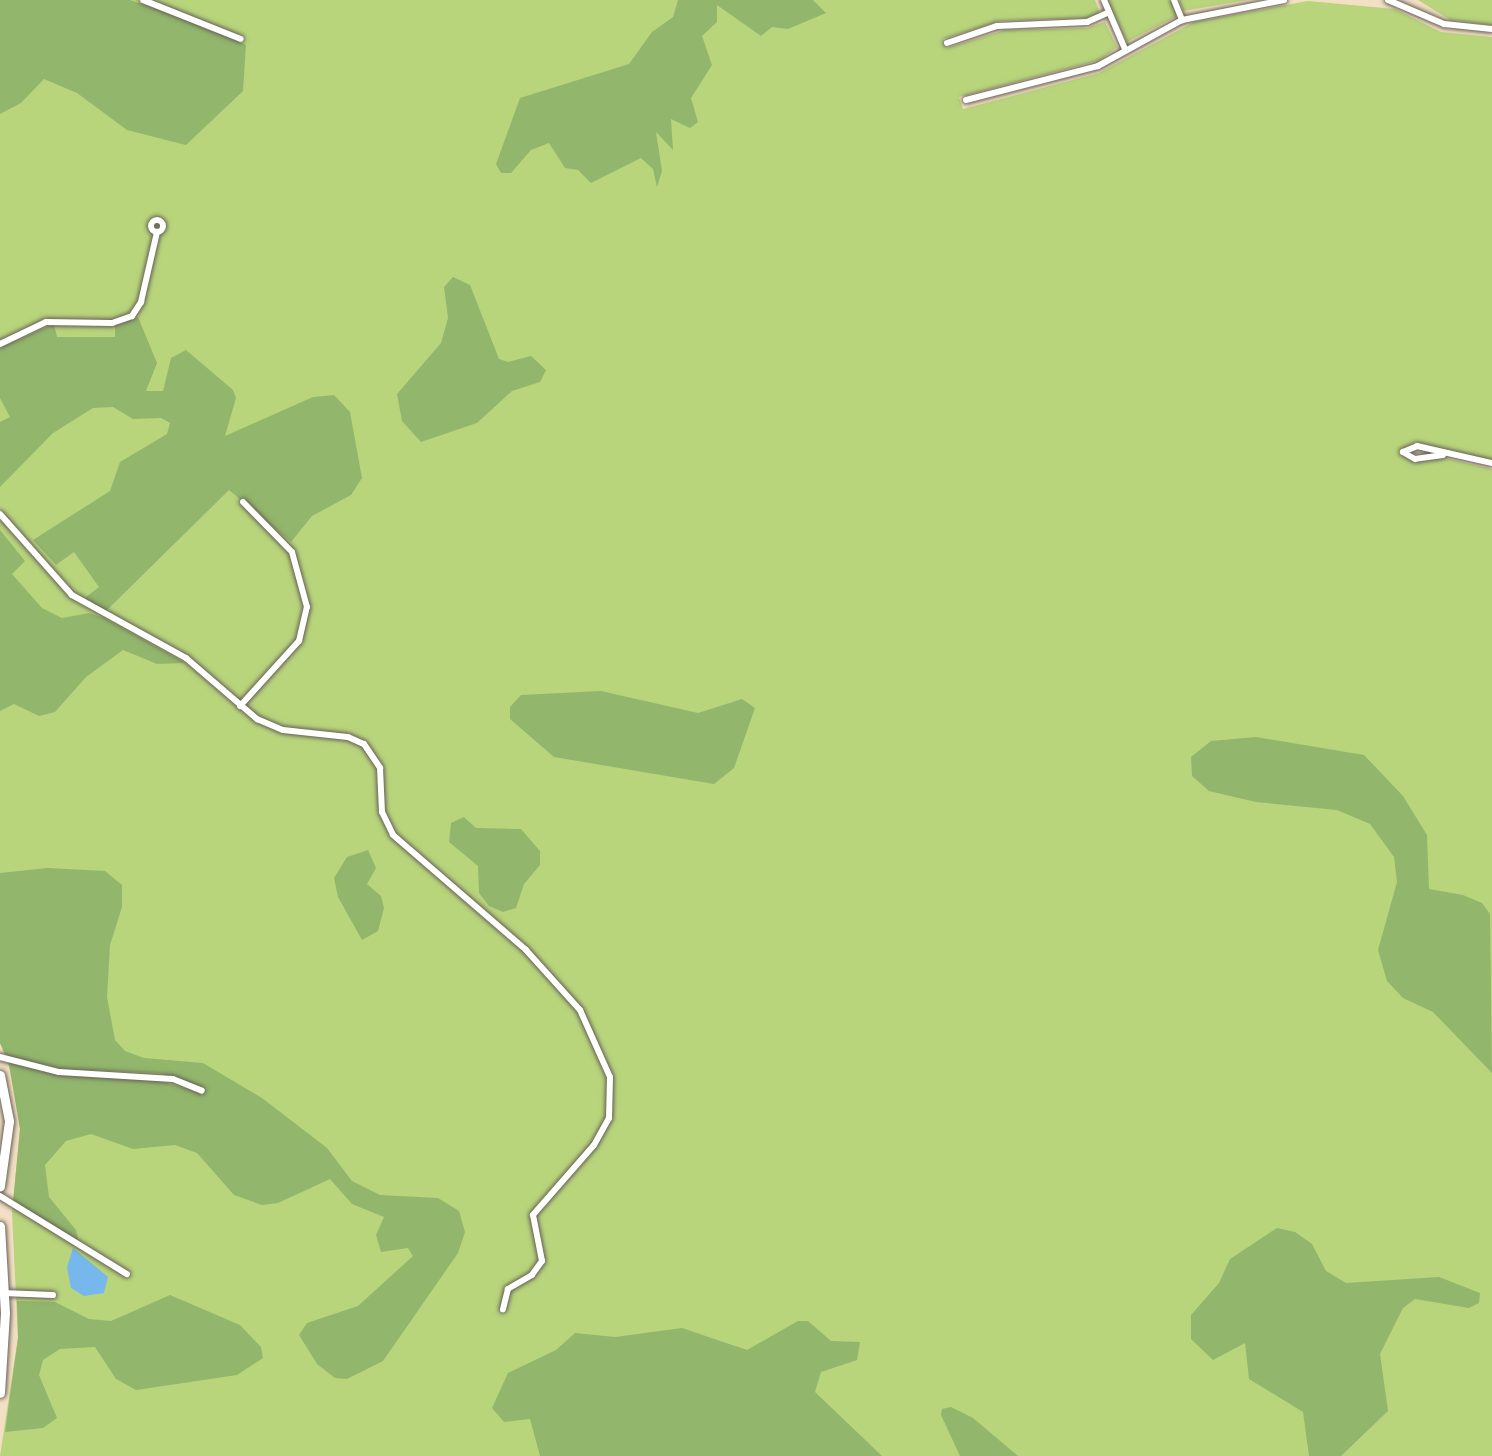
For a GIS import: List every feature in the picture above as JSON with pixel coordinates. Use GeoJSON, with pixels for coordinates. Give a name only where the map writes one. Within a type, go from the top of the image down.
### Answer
{"type":"FeatureCollection","features":[{"type":"Feature","properties":{"kind":"street"},"geometry":{"type":"LineString","coordinates":[[143,0],[241,39]]}},
{"type":"Feature","properties":{"kind":"street"},"geometry":{"type":"LineString","coordinates":[[1104,0],[1125,49]]}},
{"type":"Feature","properties":{"kind":"street"},"geometry":{"type":"LineString","coordinates":[[1174,0],[1182,20]]}},
{"type":"Feature","properties":{"kind":"street"},"geometry":{"type":"LineString","coordinates":[[966,100],[1091,69],[1182,20],[1284,0]]}},
{"type":"Feature","properties":{"kind":"street"},"geometry":{"type":"LineString","coordinates":[[1388,0],[1444,24],[1492,29]]}},
{"type":"Feature","properties":{"kind":"street"},"geometry":{"type":"LineString","coordinates":[[947,43],[997,26],[1087,22],[1109,12]]}},
{"type":"Feature","properties":{"kind":"street"},"geometry":{"type":"LineString","coordinates":[[0,344],[46,322],[112,323],[132,316],[141,302],[157,232]]}},
{"type":"Feature","properties":{"kind":"street"},"geometry":{"type":"LineString","coordinates":[[1443,455],[1415,459],[1403,452],[1414,445],[1443,455],[1492,463]]}},
{"type":"Feature","properties":{"kind":"street"},"geometry":{"type":"LineString","coordinates":[[240,706],[299,641],[307,607],[292,552],[243,502]]}},
{"type":"Feature","properties":{"kind":"street"},"geometry":{"type":"LineString","coordinates":[[0,514],[72,595],[186,658],[240,706],[283,730],[348,737],[369,748],[380,768],[382,812],[393,835],[540,964],[580,1010],[606,1065],[613,1092],[606,1127],[533,1215],[542,1261],[532,1275],[508,1289],[503,1309]]}},
{"type":"Feature","properties":{"kind":"street"},"geometry":{"type":"LineString","coordinates":[[0,1057],[59,1072],[173,1079],[202,1091]]}},
{"type":"Feature","properties":{"kind":"street"},"geometry":{"type":"LineString","coordinates":[[0,1078],[9,1121],[0,1186]]}},
{"type":"Feature","properties":{"kind":"street"},"geometry":{"type":"LineString","coordinates":[[0,1196],[127,1274]]}},
{"type":"Feature","properties":{"kind":"street"},"geometry":{"type":"LineString","coordinates":[[0,1226],[3,1293],[0,1393]]}},
{"type":"Feature","properties":{"kind":"street"},"geometry":{"type":"LineString","coordinates":[[3,1293],[53,1295]]}},
{"type":"Feature","properties":{"kind":"green space"},"geometry":{"type":"Polygon","coordinates":[[[0,0],[1095,0],[1100,13],[1089,18],[1000,21],[943,39],[947,48],[1005,30],[1087,28],[1105,22],[1117,47],[1100,60],[959,97],[963,109],[1099,73],[1194,22],[1308,1],[1395,9],[1441,32],[1492,37],[1492,461],[1415,442],[1400,454],[1414,461],[1445,458],[1492,469],[1492,1456],[0,1456],[18,1338],[12,1213],[20,1129],[15,1083],[0,1043],[0,0]]]}},
{"type":"Feature","properties":{"kind":"green space"},"geometry":{"type":"Polygon","coordinates":[[[0,0],[130,0],[215,30],[246,45],[243,91],[186,145],[127,130],[77,93],[44,79],[21,103],[0,114],[0,0]]]}},
{"type":"Feature","properties":{"kind":"green space"},"geometry":{"type":"Polygon","coordinates":[[[678,0],[813,0],[826,13],[788,29],[772,27],[761,36],[717,5],[717,22],[702,36],[712,65],[691,98],[698,122],[690,128],[671,119],[673,150],[656,132],[662,171],[657,187],[653,169],[641,158],[591,183],[578,170],[565,168],[549,143],[531,150],[511,173],[501,173],[496,164],[520,98],[629,64],[652,32],[673,17],[678,0]]]}},
{"type":"Feature","properties":{"kind":"green space"},"geometry":{"type":"Polygon","coordinates":[[[1107,0],[1171,0],[1177,16],[1127,42],[1107,0]]]}},
{"type":"Feature","properties":{"kind":"green space"},"geometry":{"type":"Polygon","coordinates":[[[1179,0],[1248,0],[1183,11],[1179,0]]]}},
{"type":"Feature","properties":{"kind":"green space"},"geometry":{"type":"Polygon","coordinates":[[[1418,0],[1492,0],[1492,25],[1450,20],[1418,0]]]}},
{"type":"Feature","properties":{"kind":"green space"},"geometry":{"type":"Polygon","coordinates":[[[453,277],[470,285],[499,359],[508,362],[531,356],[546,370],[540,382],[512,391],[477,423],[421,442],[402,421],[397,394],[441,343],[448,318],[444,287],[453,277]]]}},
{"type":"Feature","properties":{"kind":"green space"},"geometry":{"type":"Polygon","coordinates":[[[138,317],[157,363],[146,391],[163,391],[171,358],[186,350],[233,390],[236,398],[225,436],[313,397],[334,395],[350,412],[362,478],[351,495],[312,516],[291,542],[229,490],[106,611],[85,598],[99,587],[74,552],[56,565],[33,540],[110,491],[120,462],[167,434],[170,423],[161,418],[133,419],[113,407],[93,408],[53,433],[0,487],[0,422],[10,417],[0,398],[0,348],[54,324],[57,337],[115,337],[115,326],[138,317]]]}},
{"type":"Feature","properties":{"kind":"green space"},"geometry":{"type":"Polygon","coordinates":[[[0,530],[25,561],[12,574],[42,608],[62,618],[89,613],[104,618],[185,663],[157,664],[123,650],[86,677],[55,712],[39,716],[14,704],[0,711],[0,530]]]}},
{"type":"Feature","properties":{"kind":"green space"},"geometry":{"type":"Polygon","coordinates":[[[601,691],[698,713],[742,699],[755,708],[734,768],[714,784],[554,757],[510,719],[510,707],[521,695],[601,691]]]}},
{"type":"Feature","properties":{"kind":"green space"},"geometry":{"type":"Polygon","coordinates":[[[1256,737],[1364,755],[1403,796],[1427,835],[1429,889],[1463,895],[1482,903],[1490,914],[1492,1073],[1433,1012],[1403,998],[1387,981],[1378,950],[1397,882],[1394,857],[1370,824],[1337,810],[1256,802],[1209,791],[1192,776],[1191,757],[1211,741],[1256,737]]]}},
{"type":"Feature","properties":{"kind":"green space"},"geometry":{"type":"Polygon","coordinates":[[[464,817],[476,828],[521,829],[540,851],[540,865],[524,884],[516,908],[503,912],[489,906],[479,893],[478,866],[449,842],[451,823],[464,817]]]}},
{"type":"Feature","properties":{"kind":"green space"},"geometry":{"type":"Polygon","coordinates":[[[368,850],[376,868],[367,884],[381,896],[384,908],[378,931],[362,940],[338,897],[334,878],[347,857],[368,850]]]}},
{"type":"Feature","properties":{"kind":"green space"},"geometry":{"type":"Polygon","coordinates":[[[48,868],[105,871],[122,885],[122,907],[110,945],[107,997],[115,1040],[125,1051],[144,1058],[203,1063],[262,1098],[327,1148],[352,1181],[380,1195],[438,1198],[459,1211],[465,1232],[458,1253],[383,1361],[347,1379],[335,1378],[317,1364],[299,1335],[307,1323],[358,1306],[413,1256],[408,1248],[381,1252],[376,1235],[384,1217],[352,1204],[330,1179],[278,1203],[262,1205],[234,1195],[197,1153],[175,1145],[133,1149],[91,1134],[66,1141],[45,1165],[49,1197],[76,1230],[79,1243],[13,1202],[20,1129],[8,1059],[57,1074],[149,1078],[202,1093],[205,1088],[160,1073],[63,1069],[6,1056],[0,1043],[0,873],[48,868]]]}},
{"type":"Feature","properties":{"kind":"green space"},"geometry":{"type":"Polygon","coordinates":[[[1277,1228],[1295,1232],[1312,1244],[1326,1271],[1346,1283],[1439,1277],[1480,1293],[1479,1303],[1469,1308],[1415,1299],[1403,1308],[1380,1354],[1388,1411],[1341,1456],[1309,1456],[1303,1412],[1249,1379],[1245,1343],[1213,1360],[1191,1339],[1191,1315],[1219,1283],[1230,1259],[1277,1228]]]}},
{"type":"Feature","properties":{"kind":"green space"},"geometry":{"type":"Polygon","coordinates":[[[170,1295],[240,1325],[261,1347],[263,1358],[237,1375],[136,1390],[116,1379],[95,1347],[60,1349],[43,1360],[39,1375],[57,1418],[43,1428],[5,1432],[18,1338],[17,1301],[55,1302],[89,1319],[111,1321],[170,1295]]]}},
{"type":"Feature","properties":{"kind":"green space"},"geometry":{"type":"Polygon","coordinates":[[[798,1321],[808,1321],[831,1341],[860,1342],[857,1360],[821,1372],[815,1392],[882,1456],[540,1456],[530,1419],[504,1422],[492,1408],[508,1373],[556,1350],[575,1333],[615,1337],[682,1328],[747,1350],[798,1321]]]}},
{"type":"Feature","properties":{"kind":"green space"},"geometry":{"type":"Polygon","coordinates":[[[951,1407],[973,1418],[1018,1456],[960,1456],[941,1415],[942,1409],[951,1407]]]}},
{"type":"Feature","properties":{"kind":"water"},"geometry":{"type":"Polygon","coordinates":[[[73,1248],[108,1277],[104,1293],[84,1296],[71,1288],[67,1267],[73,1248]]]}}]}
